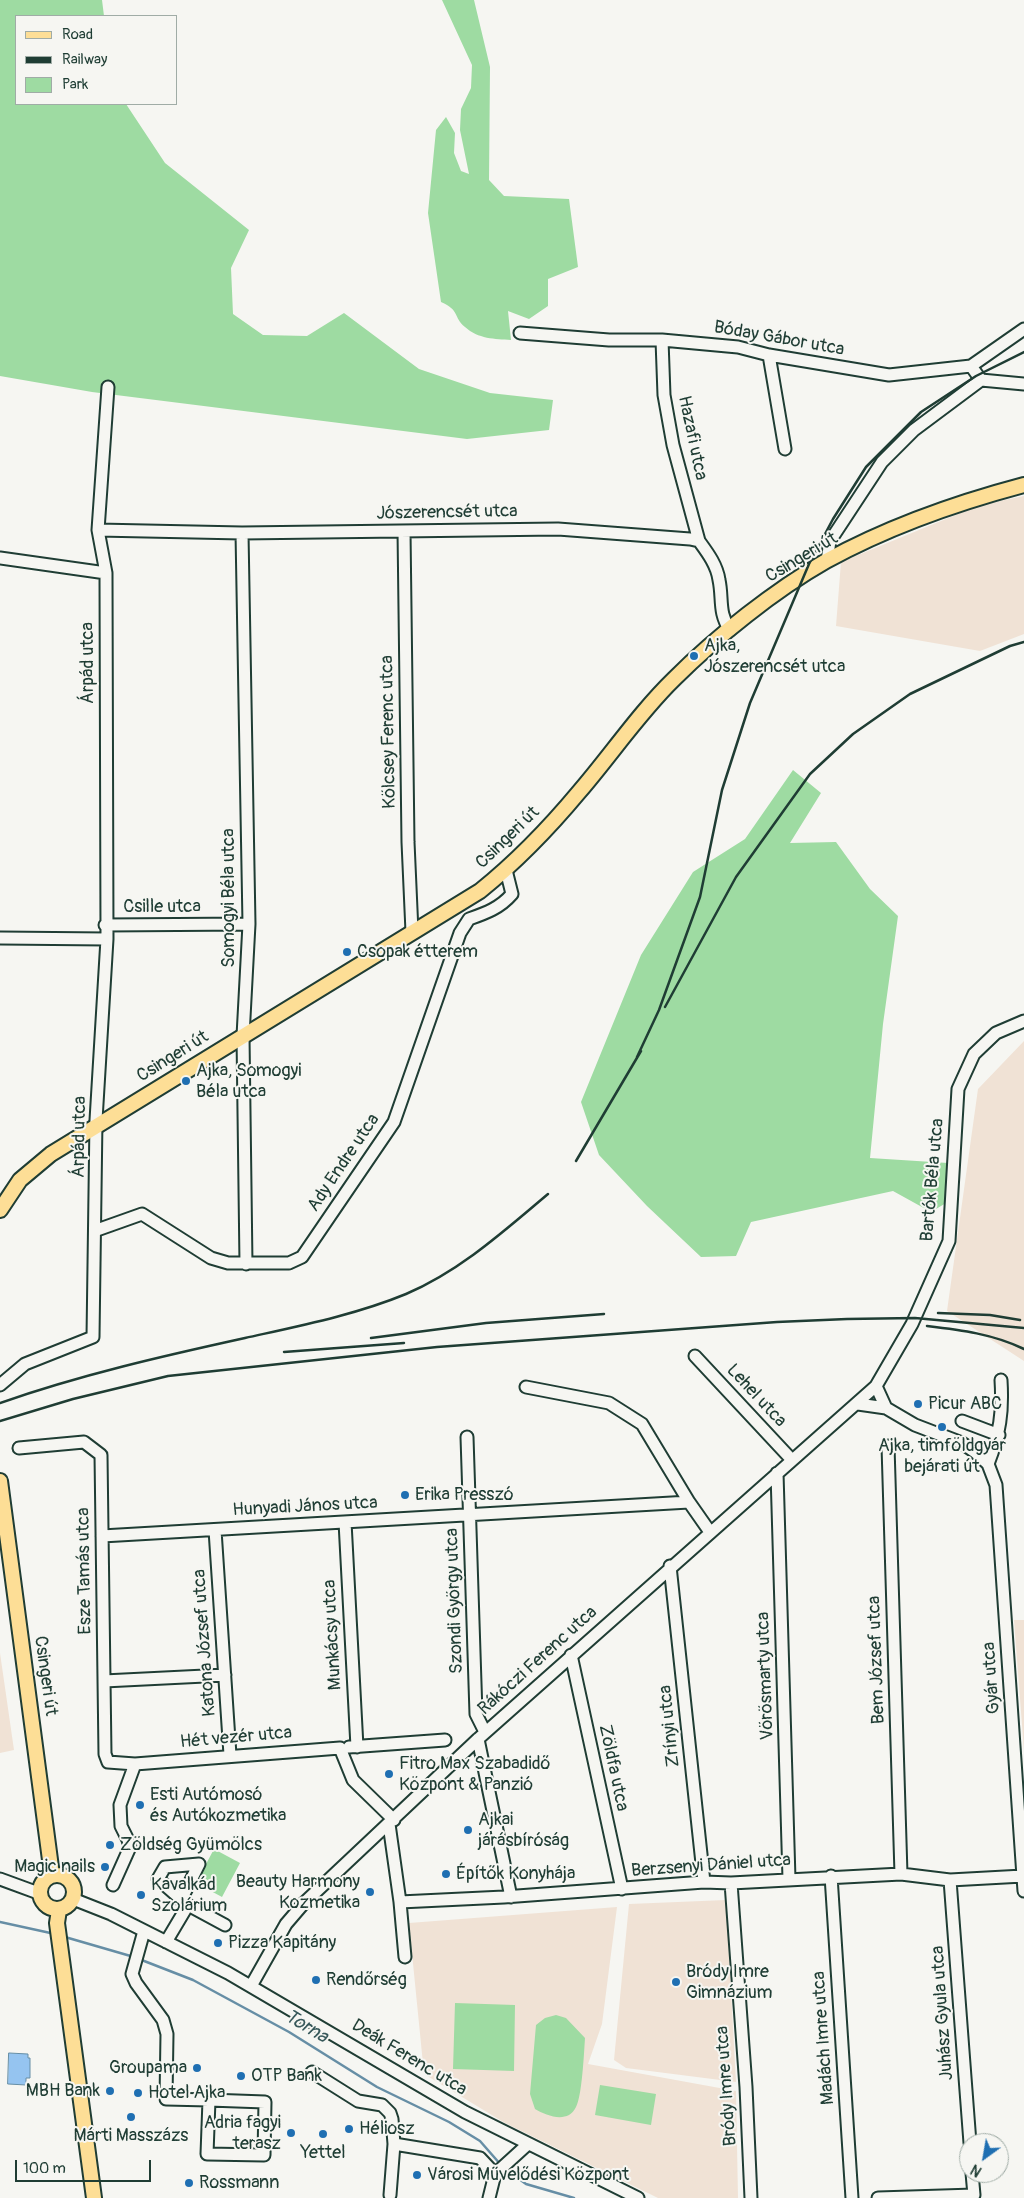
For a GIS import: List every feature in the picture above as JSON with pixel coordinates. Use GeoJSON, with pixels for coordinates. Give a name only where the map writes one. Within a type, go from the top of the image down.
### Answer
{"type":"FeatureCollection","features":[{"type":"Feature","properties":{"kind":"main road","name":"Csingeri út"},"geometry":{"type":"LineString","coordinates":[[0,1210],[20,1180],[51,1154],[472,896],[506,870],[578,793],[673,679],[730,630],[786,587],[827,561],[914,520],[1024,485]]}},
{"type":"Feature","properties":{"kind":"main road","name":"Csingeri út"},"geometry":{"type":"LineString","coordinates":[[0,1482],[52,1875]]}},
{"type":"Feature","properties":{"kind":"main road"},"geometry":{"type":"LineString","coordinates":[[58,1916],[68,1908],[74,1899],[74,1888],[69,1880],[60,1875],[52,1875],[43,1880],[42,1894],[48,1905],[58,1916],[60,1947],[94,2198]]}},
{"type":"Feature","properties":{"kind":"street"},"geometry":{"type":"LineString","coordinates":[[981,380],[971,366],[1024,329]]}},
{"type":"Feature","properties":{"kind":"street","name":"Bóday Gábor utca"},"geometry":{"type":"LineString","coordinates":[[520,333],[609,340],[662,340],[738,347],[769,355],[889,375],[971,366]]}},
{"type":"Feature","properties":{"kind":"street","name":"Hazafi utca"},"geometry":{"type":"LineString","coordinates":[[662,340],[664,395],[673,445],[699,541]]}},
{"type":"Feature","properties":{"kind":"street"},"geometry":{"type":"LineString","coordinates":[[769,355],[785,450]]}},
{"type":"Feature","properties":{"kind":"street"},"geometry":{"type":"LineString","coordinates":[[827,561],[830,540],[882,462],[914,430],[981,380],[1024,384]]}},
{"type":"Feature","properties":{"kind":"street","name":"Árpád utca"},"geometry":{"type":"LineString","coordinates":[[0,1385],[25,1364],[93,1337],[97,1230],[97,1126],[106,939],[106,573],[98,530],[108,387]]}},
{"type":"Feature","properties":{"kind":"street","name":"Jószerencsét utca"},"geometry":{"type":"LineString","coordinates":[[98,530],[242,532],[558,529],[699,541]]}},
{"type":"Feature","properties":{"kind":"street","name":"Kölcsey Ferenc utca"},"geometry":{"type":"LineString","coordinates":[[404,531],[408,842],[412,932]]}},
{"type":"Feature","properties":{"kind":"street","name":"Somogyi Béla utca"},"geometry":{"type":"LineString","coordinates":[[242,532],[249,924],[243,1036],[246,1264]]}},
{"type":"Feature","properties":{"kind":"street"},"geometry":{"type":"LineString","coordinates":[[699,541],[711,558],[720,579],[720,608],[730,630]]}},
{"type":"Feature","properties":{"kind":"street"},"geometry":{"type":"LineString","coordinates":[[0,558],[106,573]]}},
{"type":"Feature","properties":{"kind":"street","name":"Ady Endre utca"},"geometry":{"type":"LineString","coordinates":[[97,1230],[142,1214],[212,1258],[228,1263],[289,1262],[302,1257],[339,1200],[394,1122],[460,934],[469,919],[489,912],[504,903],[512,894],[506,870]]}},
{"type":"Feature","properties":{"kind":"street","name":"Csille utca"},"geometry":{"type":"LineString","coordinates":[[105,925],[249,924]]}},
{"type":"Feature","properties":{"kind":"street"},"geometry":{"type":"LineString","coordinates":[[0,938],[106,939]]}},
{"type":"Feature","properties":{"kind":"street","name":"Bartók Béla utca"},"geometry":{"type":"LineString","coordinates":[[876,1386],[912,1324],[949,1241],[958,1089],[974,1054],[996,1033],[1024,1021]]}},
{"type":"Feature","properties":{"kind":"street","name":"Lehel utca"},"geometry":{"type":"LineString","coordinates":[[695,1356],[792,1460]]}},
{"type":"Feature","properties":{"kind":"street"},"geometry":{"type":"LineString","coordinates":[[858,1404],[886,1408],[915,1425],[962,1443],[988,1464],[999,1435],[1003,1411],[1001,1380]]}},
{"type":"Feature","properties":{"kind":"street"},"geometry":{"type":"LineString","coordinates":[[876,1386],[886,1408]]}},
{"type":"Feature","properties":{"kind":"street","name":"Rákóczi Ferenc utca"},"geometry":{"type":"LineString","coordinates":[[251,1986],[286,1924],[304,1903],[481,1736],[670,1566],[858,1404],[876,1386]]}},
{"type":"Feature","properties":{"kind":"street"},"geometry":{"type":"LineString","coordinates":[[526,1387],[609,1403],[642,1424],[689,1502],[710,1532]]}},
{"type":"Feature","properties":{"kind":"street"},"geometry":{"type":"LineString","coordinates":[[962,1421],[999,1435]]}},
{"type":"Feature","properties":{"kind":"street","name":"Szondi György utca"},"geometry":{"type":"LineString","coordinates":[[467,1437],[476,1714],[511,1897]]}},
{"type":"Feature","properties":{"kind":"street","name":"Esze Tamás utca"},"geometry":{"type":"LineString","coordinates":[[19,1448],[84,1442],[101,1455],[105,1754],[108,1762],[118,1764]]}},
{"type":"Feature","properties":{"kind":"street","name":"Bem József utca"},"geometry":{"type":"LineString","coordinates":[[888,1446],[901,1874]]}},
{"type":"Feature","properties":{"kind":"street","name":"Gyár utca"},"geometry":{"type":"LineString","coordinates":[[988,1464],[996,1485],[1024,1891]]}},
{"type":"Feature","properties":{"kind":"street","name":"Vörösmarty utca"},"geometry":{"type":"LineString","coordinates":[[777,1473],[789,1879]]}},
{"type":"Feature","properties":{"kind":"street","name":"Hunyadi János utca"},"geometry":{"type":"LineString","coordinates":[[102,1536],[689,1502]]}},
{"type":"Feature","properties":{"kind":"street","name":"Munkácsy utca"},"geometry":{"type":"LineString","coordinates":[[345,1522],[357,1747]]}},
{"type":"Feature","properties":{"kind":"street","name":"Katona József utca"},"geometry":{"type":"LineString","coordinates":[[215,1530],[230,1755]]}},
{"type":"Feature","properties":{"kind":"street","name":"Zrínyi utca"},"geometry":{"type":"LineString","coordinates":[[670,1566],[704,1882]]}},
{"type":"Feature","properties":{"kind":"street","name":"Zöldfa utca"},"geometry":{"type":"LineString","coordinates":[[571,1655],[622,1889]]}},
{"type":"Feature","properties":{"kind":"street"},"geometry":{"type":"LineString","coordinates":[[104,1681],[224,1675]]}},
{"type":"Feature","properties":{"kind":"street","name":"Hét vezér utca"},"geometry":{"type":"LineString","coordinates":[[118,1764],[445,1740]]}},
{"type":"Feature","properties":{"kind":"street"},"geometry":{"type":"LineString","coordinates":[[340,1748],[353,1780],[392,1822],[405,1957]]}},
{"type":"Feature","properties":{"kind":"street"},"geometry":{"type":"LineString","coordinates":[[113,1885],[130,1847],[121,1826],[120,1805],[135,1764]]}},
{"type":"Feature","properties":{"kind":"street","name":"Berzsenyi Dániel utca"},"geometry":{"type":"LineString","coordinates":[[400,1902],[511,1897],[704,1882],[731,1883],[831,1876],[901,1874],[950,1880],[1023,1876]]}},
{"type":"Feature","properties":{"kind":"street","name":"Madách Imre utca"},"geometry":{"type":"LineString","coordinates":[[831,1876],[852,2198]]}},
{"type":"Feature","properties":{"kind":"street"},"geometry":{"type":"LineString","coordinates":[[0,1879],[42,1894]]}},
{"type":"Feature","properties":{"kind":"street","name":"Juhász Gyula utca"},"geometry":{"type":"LineString","coordinates":[[950,1880],[969,2133]]}},
{"type":"Feature","properties":{"kind":"street","name":"Bródy Imre utca"},"geometry":{"type":"LineString","coordinates":[[731,1883],[746,2087],[751,2198]]}},
{"type":"Feature","properties":{"kind":"street","name":"Deák Ferenc utca"},"geometry":{"type":"LineString","coordinates":[[74,1899],[110,1914],[251,1986],[465,2112],[638,2198]]}},
{"type":"Feature","properties":{"kind":"street"},"geometry":{"type":"LineString","coordinates":[[166,1942],[185,1902],[225,1925]]}},
{"type":"Feature","properties":{"kind":"street"},"geometry":{"type":"LineString","coordinates":[[144,1931],[132,1974],[136,1983],[163,2020],[167,2034],[166,2099],[209,2100],[265,2102],[264,2155],[207,2154],[209,2100]]}},
{"type":"Feature","properties":{"kind":"street"},"geometry":{"type":"LineString","coordinates":[[312,2072],[358,2101],[382,2105],[390,2112],[394,2144],[390,2195]]}},
{"type":"Feature","properties":{"kind":"street"},"geometry":{"type":"LineString","coordinates":[[394,2144],[480,2158],[496,2173]]}},
{"type":"Feature","properties":{"kind":"street"},"geometry":{"type":"LineString","coordinates":[[489,2198],[496,2173],[528,2144]]}},
{"type":"Feature","properties":{"kind":"street"},"geometry":{"type":"LineString","coordinates":[[878,2198],[974,2195],[973,2183]]}},
{"type":"Feature","properties":{"kind":"shaded area"},"geometry":{"type":"Polygon","coordinates":[[[1024,496],[1024,634],[980,651],[836,626],[841,562],[980,505],[1024,496]]]}},
{"type":"Feature","properties":{"kind":"shaded area"},"geometry":{"type":"Polygon","coordinates":[[[1024,1041],[1024,1361],[947,1311],[978,1089],[1024,1041]]]}},
{"type":"Feature","properties":{"kind":"shaded area"},"geometry":{"type":"Polygon","coordinates":[[[1014,1620],[1024,1620],[1024,1751],[1014,1620]]]}},
{"type":"Feature","properties":{"kind":"shaded area"},"geometry":{"type":"Polygon","coordinates":[[[0,1653],[14,1750],[0,1753],[0,1653]]]}},
{"type":"Feature","properties":{"kind":"shaded area","name":"Bródy Imre Gimnázium"},"geometry":{"type":"Polygon","coordinates":[[[726,1900],[736,2082],[626,2068],[614,2060],[629,1904],[726,1900]]]}},
{"type":"Feature","properties":{"kind":"shaded area"},"geometry":{"type":"Polygon","coordinates":[[[617,1907],[602,2024],[588,2064],[736,2091],[738,2198],[658,2198],[505,2123],[424,2074],[409,1923],[617,1907]]]}},
{"type":"Feature","properties":{"kind":"green space"},"geometry":{"type":"Polygon","coordinates":[[[0,0],[102,0],[104,15],[15,15],[15,105],[127,105],[165,163],[249,230],[231,268],[233,314],[263,335],[307,336],[344,313],[419,369],[490,393],[553,400],[549,430],[467,439],[92,392],[0,376],[0,0]]]}},
{"type":"Feature","properties":{"kind":"green space"},"geometry":{"type":"Polygon","coordinates":[[[442,0],[474,0],[490,67],[489,180],[504,196],[569,199],[578,267],[548,279],[548,306],[529,319],[508,311],[511,340],[487,338],[475,334],[461,323],[451,308],[441,302],[428,213],[436,130],[446,117],[455,133],[454,153],[461,171],[469,174],[460,130],[461,109],[471,88],[472,65],[442,0]]]}},
{"type":"Feature","properties":{"kind":"green space"},"geometry":{"type":"Polygon","coordinates":[[[793,770],[821,793],[790,843],[836,842],[870,889],[898,916],[883,1024],[870,1158],[948,1163],[946,1203],[931,1212],[893,1191],[751,1222],[736,1256],[701,1257],[647,1206],[599,1155],[581,1102],[641,955],[693,872],[745,839],[793,770]]]}},
{"type":"Feature","properties":{"kind":"green space"},"geometry":{"type":"Polygon","coordinates":[[[214,1849],[240,1863],[222,1897],[196,1883],[214,1849]]]}},
{"type":"Feature","properties":{"kind":"green space"},"geometry":{"type":"Polygon","coordinates":[[[455,2003],[515,2005],[514,2071],[453,2069],[455,2003]]]}},
{"type":"Feature","properties":{"kind":"green space"},"geometry":{"type":"Polygon","coordinates":[[[556,2015],[566,2018],[585,2038],[580,2094],[576,2107],[572,2112],[563,2117],[551,2116],[535,2109],[530,2094],[536,2025],[545,2018],[556,2015]]]}},
{"type":"Feature","properties":{"kind":"green space"},"geometry":{"type":"Polygon","coordinates":[[[600,2085],[656,2094],[651,2125],[595,2115],[600,2085]]]}},
{"type":"Feature","properties":{"kind":"water"},"geometry":{"type":"Polygon","coordinates":[[[9,2053],[28,2054],[28,2058],[30,2058],[30,2078],[26,2078],[26,2085],[8,2084],[9,2053]]]}},
{"type":"Feature","properties":{"kind":"waterway","name":"Torna"},"geometry":{"type":"LineString","coordinates":[[0,1922],[55,1934]]}},
{"type":"Feature","properties":{"kind":"waterway","name":"Torna"},"geometry":{"type":"LineString","coordinates":[[65,1937],[134,1957]]}},
{"type":"Feature","properties":{"kind":"waterway","name":"Torna"},"geometry":{"type":"LineString","coordinates":[[139,1959],[193,1980],[289,2032],[377,2087],[449,2122],[480,2141],[501,2165]]}},
{"type":"Feature","properties":{"kind":"waterway","name":"Torna"},"geometry":{"type":"LineString","coordinates":[[505,2169],[526,2184],[574,2198]]}},
{"type":"Feature","properties":{"kind":"railway"},"geometry":{"type":"LineString","coordinates":[[637,1057],[659,1010],[700,897],[722,790],[750,703],[809,564],[833,519],[866,467],[921,412],[976,376],[1024,352]]}},
{"type":"Feature","properties":{"kind":"railway"},"geometry":{"type":"LineString","coordinates":[[665,1007],[736,877],[810,774],[853,734],[910,694],[1010,646],[1024,642]]}},
{"type":"Feature","properties":{"kind":"railway"},"geometry":{"type":"LineString","coordinates":[[576,1161],[641,1051]]}},
{"type":"Feature","properties":{"kind":"railway"},"geometry":{"type":"LineString","coordinates":[[0,1403],[122,1367],[327,1319],[367,1308],[406,1294],[426,1285],[463,1262],[498,1236],[548,1194]]}},
{"type":"Feature","properties":{"kind":"railway"},"geometry":{"type":"LineString","coordinates":[[938,1313],[990,1315],[1020,1320]]}},
{"type":"Feature","properties":{"kind":"railway"},"geometry":{"type":"LineString","coordinates":[[371,1338],[486,1323],[604,1314]]}},
{"type":"Feature","properties":{"kind":"railway"},"geometry":{"type":"LineString","coordinates":[[0,1421],[73,1399],[168,1376],[437,1347],[777,1322],[847,1319],[915,1318],[1024,1328]]}},
{"type":"Feature","properties":{"kind":"railway"},"geometry":{"type":"LineString","coordinates":[[927,1326],[989,1336],[1024,1349]]}},
{"type":"Feature","properties":{"kind":"railway"},"geometry":{"type":"LineString","coordinates":[[284,1352],[404,1343]]}},
{"type":"Feature","properties":{"kind":"place","name":"Ajka, Jószerencsét utca"},"geometry":{"type":"Point","coordinates":[694,656]}},
{"type":"Feature","properties":{"kind":"place","name":"Csopak étterem"},"geometry":{"type":"Point","coordinates":[347,952]}},
{"type":"Feature","properties":{"kind":"place","name":"Ajka, Somogyi Béla utca"},"geometry":{"type":"Point","coordinates":[186,1081]}},
{"type":"Feature","properties":{"kind":"place","name":"Picur ABC"},"geometry":{"type":"Point","coordinates":[918,1404]}},
{"type":"Feature","properties":{"kind":"place","name":"Ajka, timföldgyár bejárati út"},"geometry":{"type":"Point","coordinates":[942,1427]}},
{"type":"Feature","properties":{"kind":"place","name":"Erika Presszó"},"geometry":{"type":"Point","coordinates":[405,1495]}},
{"type":"Feature","properties":{"kind":"place","name":"Fitro Max Szabadidő Központ & Panzió"},"geometry":{"type":"Point","coordinates":[389,1774]}},
{"type":"Feature","properties":{"kind":"place","name":"Esti Autómosó és Autókozmetika"},"geometry":{"type":"Point","coordinates":[140,1805]}},
{"type":"Feature","properties":{"kind":"place","name":"Ajkai járásbíróság"},"geometry":{"type":"Point","coordinates":[468,1830]}},
{"type":"Feature","properties":{"kind":"place","name":"Zöldség Gyümölcs"},"geometry":{"type":"Point","coordinates":[110,1845]}},
{"type":"Feature","properties":{"kind":"place","name":"Magic nails"},"geometry":{"type":"Point","coordinates":[105,1867]}},
{"type":"Feature","properties":{"kind":"place","name":"Építők Konyhája"},"geometry":{"type":"Point","coordinates":[446,1874]}},
{"type":"Feature","properties":{"kind":"place","name":"Beauty Harmony Kozmetika"},"geometry":{"type":"Point","coordinates":[370,1892]}},
{"type":"Feature","properties":{"kind":"place","name":"Kavalkád Szolárium"},"geometry":{"type":"Point","coordinates":[141,1895]}},
{"type":"Feature","properties":{"kind":"place","name":"Pizza Kapitány"},"geometry":{"type":"Point","coordinates":[218,1943]}},
{"type":"Feature","properties":{"kind":"place","name":"Rendőrség"},"geometry":{"type":"Point","coordinates":[316,1980]}},
{"type":"Feature","properties":{"kind":"place","name":"Bródy Imre Gimnázium"},"geometry":{"type":"Point","coordinates":[676,1982]}},
{"type":"Feature","properties":{"kind":"place","name":"Groupama"},"geometry":{"type":"Point","coordinates":[197,2068]}},
{"type":"Feature","properties":{"kind":"place","name":"OTP Bank"},"geometry":{"type":"Point","coordinates":[241,2076]}},
{"type":"Feature","properties":{"kind":"place","name":"MBH Bank"},"geometry":{"type":"Point","coordinates":[110,2091]}},
{"type":"Feature","properties":{"kind":"place","name":"Hotel Ajka"},"geometry":{"type":"Point","coordinates":[138,2093]}},
{"type":"Feature","properties":{"kind":"place","name":"Márti Masszázs"},"geometry":{"type":"Point","coordinates":[131,2117]}},
{"type":"Feature","properties":{"kind":"place","name":"Héliosz"},"geometry":{"type":"Point","coordinates":[349,2129]}},
{"type":"Feature","properties":{"kind":"place","name":"Adria fagyi terasz"},"geometry":{"type":"Point","coordinates":[291,2133]}},
{"type":"Feature","properties":{"kind":"place","name":"Yettel"},"geometry":{"type":"Point","coordinates":[323,2134]}},
{"type":"Feature","properties":{"kind":"place","name":"Városi Művelődési Központ"},"geometry":{"type":"Point","coordinates":[417,2175]}},
{"type":"Feature","properties":{"kind":"place","name":"Rossmann"},"geometry":{"type":"Point","coordinates":[189,2183]}}]}
